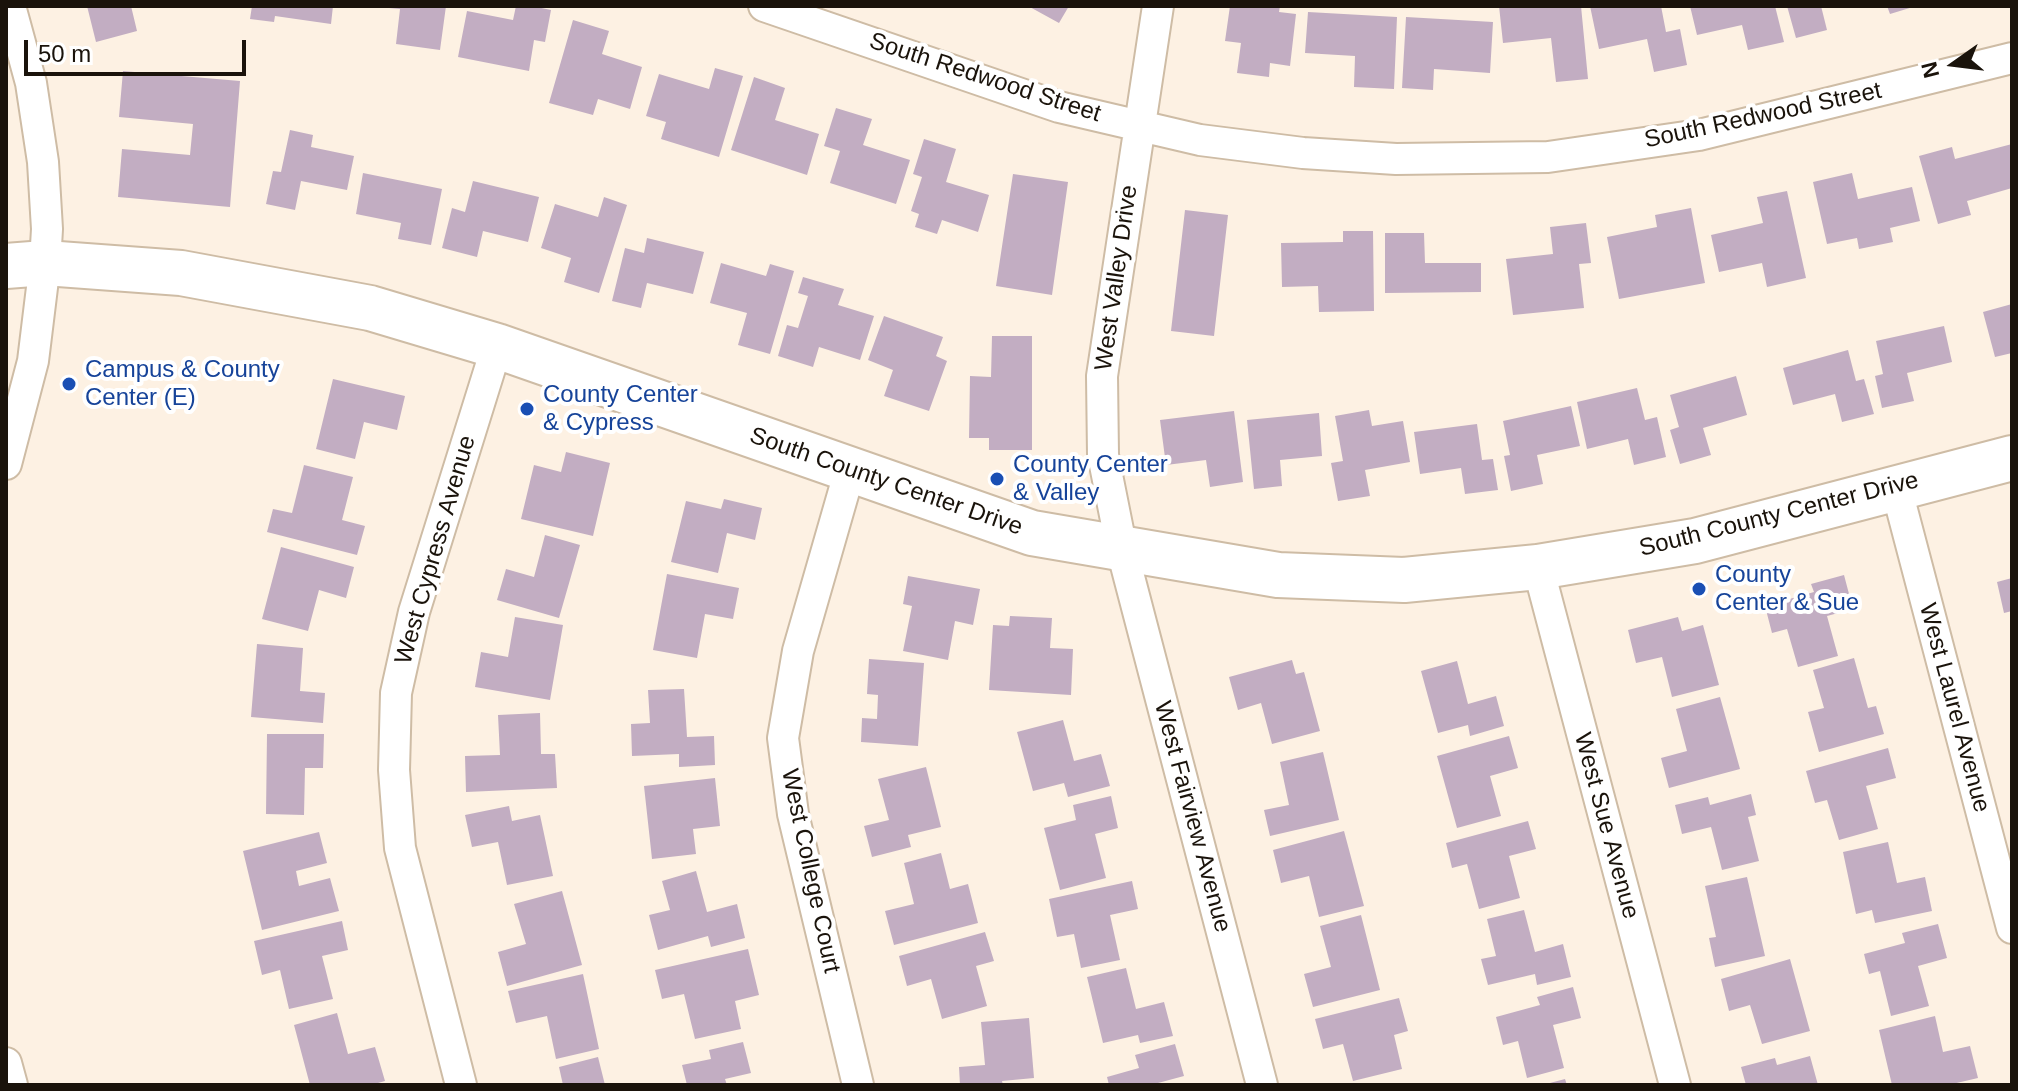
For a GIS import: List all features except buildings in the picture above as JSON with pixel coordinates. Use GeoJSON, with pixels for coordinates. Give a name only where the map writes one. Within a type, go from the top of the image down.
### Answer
{"type":"FeatureCollection","features":[{"type":"Feature","properties":{"kind":"street"},"geometry":{"type":"LineString","coordinates":[[6,464],[33,361],[26,264],[47,229],[43,162],[31,83],[10,6]]}},
{"type":"Feature","properties":{"kind":"street","name":"South Redwood Street"},"geometry":{"type":"LineString","coordinates":[[764,6],[1059,107],[1200,140],[1303,153],[1396,159],[1548,157],[1699,135],[2012,58]]}},
{"type":"Feature","properties":{"kind":"street","name":"West Valley Drive"},"geometry":{"type":"LineString","coordinates":[[1122,550],[1103,455],[1102,376],[1158,6]]}},
{"type":"Feature","properties":{"kind":"street","name":"South County Center Drive"},"geometry":{"type":"LineString","coordinates":[[26,264],[181,273],[370,308],[497,346],[1032,533],[1278,575],[1404,580],[1538,567],[1695,541],[2012,458]]}},
{"type":"Feature","properties":{"kind":"street","name":"West Cypress Avenue"},"geometry":{"type":"LineString","coordinates":[[461,1085],[400,848],[394,770],[396,693],[414,612],[497,346]]}},
{"type":"Feature","properties":{"kind":"street","name":"West College Court"},"geometry":{"type":"LineString","coordinates":[[850,470],[798,651],[783,738],[793,814],[858,1085]]}},
{"type":"Feature","properties":{"kind":"street","name":"West Laurel Avenue"},"geometry":{"type":"LineString","coordinates":[[1896,487],[2012,928]]}},
{"type":"Feature","properties":{"kind":"street","name":"West Fairview Avenue"},"geometry":{"type":"LineString","coordinates":[[1122,550],[1262,1085]]}},
{"type":"Feature","properties":{"kind":"street","name":"West Sue Avenue"},"geometry":{"type":"LineString","coordinates":[[1538,567],[1675,1085]]}},
{"type":"Feature","properties":{"kind":"street"},"geometry":{"type":"LineString","coordinates":[[6,1063],[12,1085]]}},
{"type":"Feature","properties":{"kind":"place","name":"Campus & County Center (E)"},"geometry":{"type":"Point","coordinates":[69,384]}},
{"type":"Feature","properties":{"kind":"place","name":"County Center & Cypress"},"geometry":{"type":"Point","coordinates":[527,409]}},
{"type":"Feature","properties":{"kind":"place","name":"County Center & Valley"},"geometry":{"type":"Point","coordinates":[997,479]}},
{"type":"Feature","properties":{"kind":"place","name":"County Center & Sue"},"geometry":{"type":"Point","coordinates":[1699,589]}}]}
